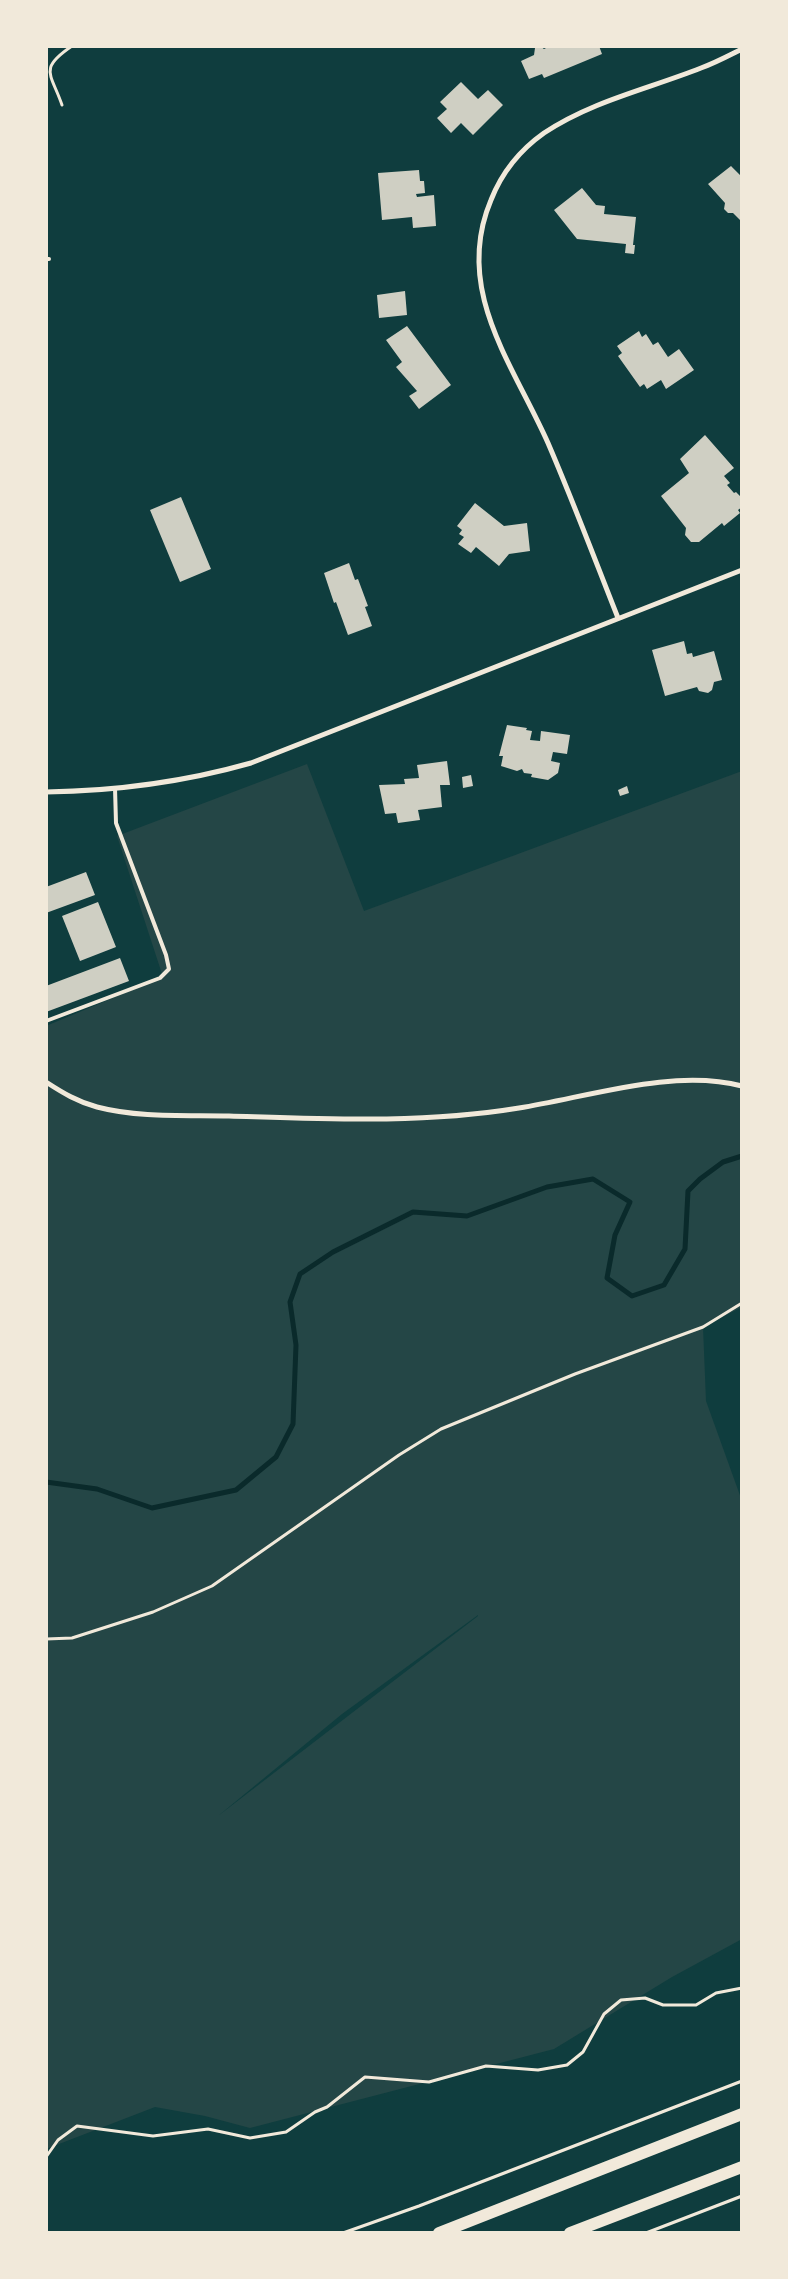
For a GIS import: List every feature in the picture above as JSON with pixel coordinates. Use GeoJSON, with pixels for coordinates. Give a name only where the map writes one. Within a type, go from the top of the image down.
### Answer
{"type":"FeatureCollection","features":[{"type":"Feature","properties":{"kind":"main road"},"geometry":{"type":"LineString","coordinates":[[439,2233],[722,2122],[742,2116]]}},
{"type":"Feature","properties":{"kind":"main road"},"geometry":{"type":"LineString","coordinates":[[570,2233],[742,2167]]}},
{"type":"Feature","properties":{"kind":"street"},"geometry":{"type":"LineString","coordinates":[[618,618],[560,471],[493,333],[479,278],[478,244],[484,215],[506,170],[523,151],[544,133],[606,101],[700,68],[742,50]]}},
{"type":"Feature","properties":{"kind":"street"},"geometry":{"type":"LineString","coordinates":[[46,792],[115,788],[176,781],[214,774],[251,763],[742,570]]}},
{"type":"Feature","properties":{"kind":"street"},"geometry":{"type":"LineString","coordinates":[[46,1082],[81,1102],[123,1112],[369,1120],[436,1119],[480,1114],[681,1080],[722,1081],[742,1086]]}},
{"type":"Feature","properties":{"kind":"lane"},"geometry":{"type":"LineString","coordinates":[[46,1021],[160,978],[170,969],[116,823],[115,788]]}},
{"type":"Feature","properties":{"kind":"path"},"geometry":{"type":"LineString","coordinates":[[62,105],[55,83],[51,78],[50,67],[54,61],[72,46]]}},
{"type":"Feature","properties":{"kind":"path"},"geometry":{"type":"LineString","coordinates":[[46,1639],[72,1638],[152,1612],[212,1586],[399,1455],[442,1429],[575,1374],[703,1327],[742,1303]]}},
{"type":"Feature","properties":{"kind":"path"},"geometry":{"type":"LineString","coordinates":[[46,2157],[58,2140],[77,2126],[154,2136],[208,2129],[250,2138],[286,2132],[315,2112],[327,2107],[365,2077],[429,2082],[486,2066],[538,2070],[567,2065],[583,2052],[604,2014],[621,2000],[645,1998],[663,2005],[696,2005],[716,1993],[742,1988]]}},
{"type":"Feature","properties":{"kind":"path"},"geometry":{"type":"LineString","coordinates":[[343,2233],[428,2203],[742,2081]]}},
{"type":"Feature","properties":{"kind":"path"},"geometry":{"type":"LineString","coordinates":[[646,2233],[742,2196]]}},
{"type":"Feature","properties":{"kind":"shaded area"},"geometry":{"type":"Polygon","coordinates":[[[307,764],[364,911],[742,771],[742,1307],[703,1327],[706,1401],[742,1501],[742,1939],[672,1977],[554,2049],[250,2128],[205,2116],[155,2107],[46,2149],[46,1026],[163,977],[117,836],[307,764]],[[478,1616],[342,1714],[218,1816],[478,1616]]]}},
{"type":"Feature","properties":{"kind":"building"},"geometry":{"type":"Polygon","coordinates":[[[540,46],[544,49],[550,46],[599,46],[602,54],[544,78],[542,74],[529,79],[521,61],[534,55],[535,48],[540,46]]]}},
{"type":"Feature","properties":{"kind":"building"},"geometry":{"type":"Polygon","coordinates":[[[461,82],[478,99],[488,90],[503,105],[473,135],[461,123],[451,133],[437,118],[447,109],[440,102],[461,82]]]}},
{"type":"Feature","properties":{"kind":"building"},"geometry":{"type":"Polygon","coordinates":[[[731,166],[742,177],[741,221],[733,213],[728,213],[724,209],[725,203],[708,184],[731,166]]]}},
{"type":"Feature","properties":{"kind":"building"},"geometry":{"type":"Polygon","coordinates":[[[419,170],[420,181],[424,181],[425,193],[416,194],[417,197],[434,195],[436,226],[413,228],[412,217],[382,220],[378,173],[419,170]]]}},
{"type":"Feature","properties":{"kind":"building"},"geometry":{"type":"Polygon","coordinates":[[[582,188],[596,205],[605,206],[604,214],[636,217],[634,254],[625,253],[626,244],[577,239],[554,210],[582,188]]]}},
{"type":"Feature","properties":{"kind":"building"},"geometry":{"type":"Polygon","coordinates":[[[405,291],[407,315],[379,318],[377,295],[405,291]]]}},
{"type":"Feature","properties":{"kind":"building"},"geometry":{"type":"Polygon","coordinates":[[[407,326],[451,385],[419,409],[409,396],[417,391],[396,367],[402,362],[386,340],[407,326]]]}},
{"type":"Feature","properties":{"kind":"building"},"geometry":{"type":"Polygon","coordinates":[[[639,331],[642,337],[646,334],[653,345],[658,342],[668,357],[679,349],[694,370],[666,389],[661,380],[647,389],[644,384],[640,387],[618,356],[622,353],[617,346],[639,331]]]}},
{"type":"Feature","properties":{"kind":"building"},"geometry":{"type":"Polygon","coordinates":[[[705,435],[734,468],[724,476],[730,483],[727,485],[742,498],[742,507],[738,510],[740,513],[724,526],[722,523],[699,542],[691,542],[685,535],[686,528],[661,496],[689,473],[680,459],[705,435]]]}},
{"type":"Feature","properties":{"kind":"building"},"geometry":{"type":"Polygon","coordinates":[[[181,497],[211,569],[180,582],[150,510],[181,497]]]}},
{"type":"Feature","properties":{"kind":"building"},"geometry":{"type":"Polygon","coordinates":[[[475,503],[504,526],[527,523],[530,551],[509,554],[499,566],[476,547],[471,553],[458,544],[464,537],[459,534],[462,530],[457,526],[475,503]]]}},
{"type":"Feature","properties":{"kind":"building"},"geometry":{"type":"Polygon","coordinates":[[[349,563],[355,580],[358,579],[368,606],[365,607],[372,626],[348,635],[336,602],[334,603],[324,573],[349,563]]]}},
{"type":"Feature","properties":{"kind":"building"},"geometry":{"type":"Polygon","coordinates":[[[684,641],[687,654],[692,653],[693,657],[714,651],[722,680],[714,682],[712,690],[708,693],[699,691],[697,687],[665,696],[652,650],[684,641]]]}},
{"type":"Feature","properties":{"kind":"building"},"geometry":{"type":"Polygon","coordinates":[[[507,725],[527,728],[526,730],[532,731],[530,740],[540,741],[541,731],[570,735],[567,754],[553,752],[551,761],[560,763],[558,773],[548,780],[531,777],[532,774],[524,773],[522,769],[517,771],[501,766],[503,756],[499,756],[507,725]]]}},
{"type":"Feature","properties":{"kind":"building"},"geometry":{"type":"Polygon","coordinates":[[[447,761],[450,785],[440,785],[442,807],[418,810],[420,820],[398,823],[396,813],[385,814],[379,785],[405,784],[404,779],[419,778],[417,765],[447,761]]]}},
{"type":"Feature","properties":{"kind":"building"},"geometry":{"type":"Polygon","coordinates":[[[471,775],[473,786],[463,788],[462,777],[471,775]]]}},
{"type":"Feature","properties":{"kind":"building"},"geometry":{"type":"Polygon","coordinates":[[[627,786],[629,793],[620,796],[618,790],[627,786]]]}},
{"type":"Feature","properties":{"kind":"building"},"geometry":{"type":"Polygon","coordinates":[[[86,872],[95,895],[46,913],[46,887],[86,872]]]}},
{"type":"Feature","properties":{"kind":"building"},"geometry":{"type":"Polygon","coordinates":[[[98,902],[116,947],[80,961],[62,916],[98,902]]]}},
{"type":"Feature","properties":{"kind":"building"},"geometry":{"type":"Polygon","coordinates":[[[120,958],[129,981],[46,1012],[46,986],[120,958]]]}},
{"type":"Feature","properties":{"kind":"waterway"},"geometry":{"type":"LineString","coordinates":[[46,1482],[97,1489],[152,1508],[236,1490],[276,1457],[293,1424],[296,1345],[290,1302],[300,1274],[333,1252],[413,1212],[467,1216],[547,1187],[593,1179],[630,1202],[615,1235],[607,1278],[632,1296],[664,1285],[685,1249],[688,1191],[700,1179],[723,1162],[742,1156]]}}]}
